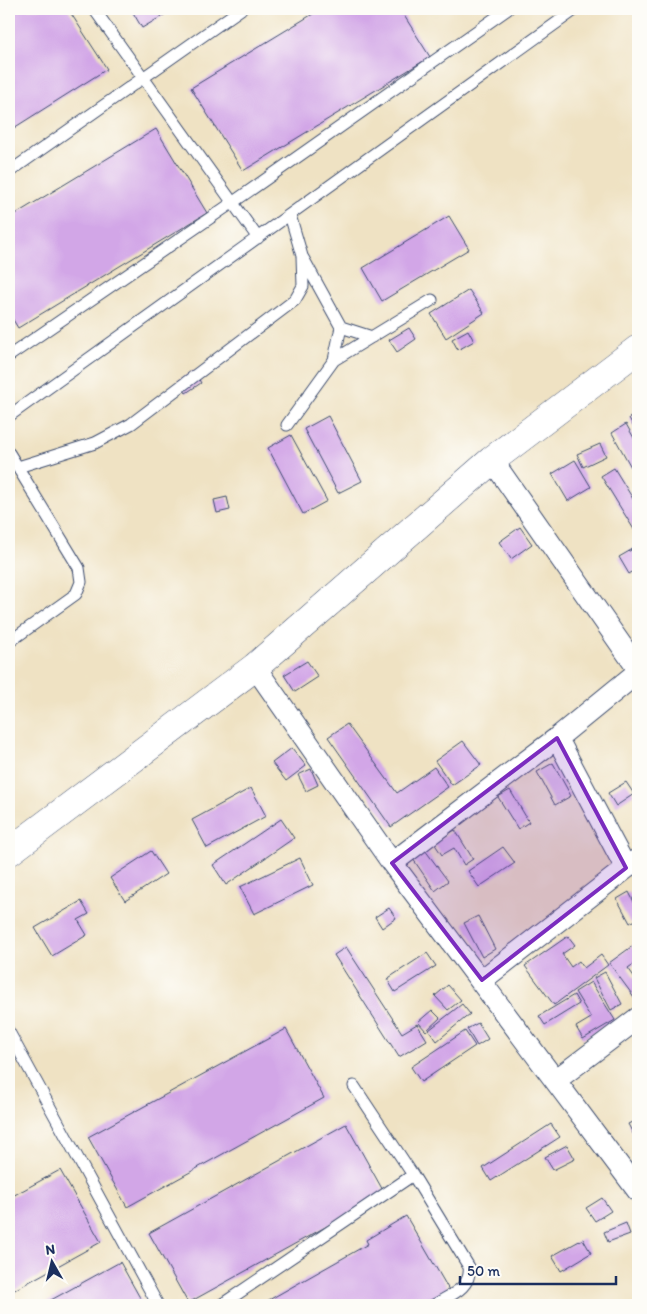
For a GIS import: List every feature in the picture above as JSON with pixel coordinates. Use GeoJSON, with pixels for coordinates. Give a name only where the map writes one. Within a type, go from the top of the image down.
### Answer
{"type":"FeatureCollection","features":[{"type":"Feature","properties":{"kind":"street"},"geometry":{"type":"LineString","coordinates":[[9,852],[254,667],[492,460],[638,349]]}},
{"type":"Feature","properties":{"kind":"street"},"geometry":{"type":"LineString","coordinates":[[392,862],[557,738],[638,671],[492,460]]}},
{"type":"Feature","properties":{"kind":"street"},"geometry":{"type":"LineString","coordinates":[[254,667],[392,862],[638,1191]]}},
{"type":"Feature","properties":{"kind":"street"},"geometry":{"type":"LineString","coordinates":[[482,980],[632,864],[557,738]]}},
{"type":"Feature","properties":{"kind":"street"},"geometry":{"type":"LineString","coordinates":[[556,1080],[638,1018]]}},
{"type":"Feature","properties":{"kind":"lane"},"geometry":{"type":"LineString","coordinates":[[94,9],[258,238]]}},
{"type":"Feature","properties":{"kind":"lane"},"geometry":{"type":"LineString","coordinates":[[9,172],[241,9]]}},
{"type":"Feature","properties":{"kind":"lane"},"geometry":{"type":"LineString","coordinates":[[9,356],[232,203],[508,9]]}},
{"type":"Feature","properties":{"kind":"lane"},"geometry":{"type":"LineString","coordinates":[[9,416],[576,9]]}},
{"type":"Feature","properties":{"kind":"lane"},"geometry":{"type":"LineString","coordinates":[[290,215],[302,256],[341,327],[334,360]]}},
{"type":"Feature","properties":{"kind":"lane"},"geometry":{"type":"LineString","coordinates":[[18,467],[95,443],[130,424],[295,300],[303,286],[302,256]]}},
{"type":"Feature","properties":{"kind":"lane"},"geometry":{"type":"LineString","coordinates":[[287,425],[334,360],[432,300]]}},
{"type":"Feature","properties":{"kind":"lane"},"geometry":{"type":"LineString","coordinates":[[341,327],[372,337]]}},
{"type":"Feature","properties":{"kind":"lane"},"geometry":{"type":"LineString","coordinates":[[9,453],[79,568],[81,582],[76,594],[9,642]]}},
{"type":"Feature","properties":{"kind":"lane"},"geometry":{"type":"LineString","coordinates":[[9,1032],[158,1305]]}},
{"type":"Feature","properties":{"kind":"lane"},"geometry":{"type":"LineString","coordinates":[[354,1086],[413,1175],[469,1267],[470,1275],[467,1285],[434,1305]]}},
{"type":"Feature","properties":{"kind":"lane"},"geometry":{"type":"LineString","coordinates":[[221,1305],[413,1175]]}},
{"type":"Feature","properties":{"kind":"highlighted area"},"geometry":{"type":"Polygon","coordinates":[[[557,738],[626,868],[482,980],[392,863],[557,738]]]}},
{"type":"Feature","properties":{"kind":"building"},"geometry":{"type":"Polygon","coordinates":[[[16,9],[68,9],[107,69],[9,131],[9,13],[16,9]]]}},
{"type":"Feature","properties":{"kind":"building"},"geometry":{"type":"Polygon","coordinates":[[[131,9],[174,9],[142,28],[131,9]]]}},
{"type":"Feature","properties":{"kind":"building"},"geometry":{"type":"Polygon","coordinates":[[[321,9],[400,9],[430,57],[243,171],[191,88],[321,9]]]}},
{"type":"Feature","properties":{"kind":"building"},"geometry":{"type":"Polygon","coordinates":[[[156,129],[207,213],[18,328],[9,313],[9,218],[156,129]]]}},
{"type":"Feature","properties":{"kind":"building"},"geometry":{"type":"Polygon","coordinates":[[[449,216],[469,249],[382,301],[363,268],[449,216]]]}},
{"type":"Feature","properties":{"kind":"building"},"geometry":{"type":"Polygon","coordinates":[[[469,290],[484,313],[446,338],[431,314],[469,290]]]}},
{"type":"Feature","properties":{"kind":"building"},"geometry":{"type":"Polygon","coordinates":[[[409,328],[416,339],[397,352],[389,340],[409,328]]]}},
{"type":"Feature","properties":{"kind":"building"},"geometry":{"type":"Polygon","coordinates":[[[468,330],[474,341],[458,350],[452,339],[468,330]]]}},
{"type":"Feature","properties":{"kind":"building"},"geometry":{"type":"Polygon","coordinates":[[[194,371],[201,383],[186,393],[178,381],[194,371]]]}},
{"type":"Feature","properties":{"kind":"building"},"geometry":{"type":"Polygon","coordinates":[[[638,413],[638,430],[636,431],[629,418],[638,413]]]}},
{"type":"Feature","properties":{"kind":"building"},"geometry":{"type":"Polygon","coordinates":[[[328,416],[362,481],[338,493],[304,429],[328,416]]]}},
{"type":"Feature","properties":{"kind":"building"},"geometry":{"type":"Polygon","coordinates":[[[626,424],[638,445],[638,464],[631,467],[612,433],[626,424]]]}},
{"type":"Feature","properties":{"kind":"building"},"geometry":{"type":"Polygon","coordinates":[[[291,435],[327,501],[303,514],[268,448],[291,435]]]}},
{"type":"Feature","properties":{"kind":"building"},"geometry":{"type":"Polygon","coordinates":[[[600,444],[606,456],[583,467],[577,454],[600,444]]]}},
{"type":"Feature","properties":{"kind":"building"},"geometry":{"type":"Polygon","coordinates":[[[575,460],[591,487],[568,501],[552,474],[575,460]]]}},
{"type":"Feature","properties":{"kind":"building"},"geometry":{"type":"Polygon","coordinates":[[[614,468],[638,507],[638,536],[601,476],[614,468]]]}},
{"type":"Feature","properties":{"kind":"building"},"geometry":{"type":"Polygon","coordinates":[[[227,497],[230,510],[217,513],[214,500],[227,497]]]}},
{"type":"Feature","properties":{"kind":"building"},"geometry":{"type":"Polygon","coordinates":[[[520,527],[532,544],[511,559],[499,542],[520,527]]]}},
{"type":"Feature","properties":{"kind":"building"},"geometry":{"type":"Polygon","coordinates":[[[638,546],[638,568],[629,574],[619,557],[638,546]]]}},
{"type":"Feature","properties":{"kind":"building"},"geometry":{"type":"Polygon","coordinates":[[[307,661],[318,677],[295,692],[284,675],[307,661]]]}},
{"type":"Feature","properties":{"kind":"building"},"geometry":{"type":"Polygon","coordinates":[[[347,724],[397,793],[434,767],[448,787],[391,827],[328,737],[347,724]]]}},
{"type":"Feature","properties":{"kind":"building"},"geometry":{"type":"Polygon","coordinates":[[[463,741],[481,765],[452,785],[435,761],[463,741]]]}},
{"type":"Feature","properties":{"kind":"building"},"geometry":{"type":"Polygon","coordinates":[[[292,748],[306,766],[286,781],[272,763],[292,748]]]}},
{"type":"Feature","properties":{"kind":"building"},"geometry":{"type":"Polygon","coordinates":[[[553,763],[571,796],[555,805],[537,772],[553,763]]]}},
{"type":"Feature","properties":{"kind":"building"},"geometry":{"type":"Polygon","coordinates":[[[311,769],[318,785],[306,791],[298,775],[311,769]]]}},
{"type":"Feature","properties":{"kind":"building"},"geometry":{"type":"Polygon","coordinates":[[[626,782],[634,794],[616,806],[608,793],[626,782]]]}},
{"type":"Feature","properties":{"kind":"building"},"geometry":{"type":"Polygon","coordinates":[[[251,788],[266,816],[207,848],[192,820],[251,788]]]}},
{"type":"Feature","properties":{"kind":"building"},"geometry":{"type":"Polygon","coordinates":[[[510,790],[529,822],[518,829],[498,797],[510,790]]]}},
{"type":"Feature","properties":{"kind":"building"},"geometry":{"type":"Polygon","coordinates":[[[281,819],[294,838],[226,885],[213,865],[281,819]]]}},
{"type":"Feature","properties":{"kind":"building"},"geometry":{"type":"Polygon","coordinates":[[[455,830],[473,859],[464,865],[454,848],[442,855],[434,843],[455,830]]]}},
{"type":"Feature","properties":{"kind":"building"},"geometry":{"type":"Polygon","coordinates":[[[503,847],[515,863],[479,887],[468,871],[503,847]]]}},
{"type":"Feature","properties":{"kind":"building"},"geometry":{"type":"Polygon","coordinates":[[[425,850],[448,881],[435,891],[413,859],[425,850]]]}},
{"type":"Feature","properties":{"kind":"building"},"geometry":{"type":"Polygon","coordinates":[[[151,851],[166,874],[125,901],[110,878],[151,851]]]}},
{"type":"Feature","properties":{"kind":"building"},"geometry":{"type":"Polygon","coordinates":[[[300,858],[313,885],[254,914],[240,887],[300,858]]]}},
{"type":"Feature","properties":{"kind":"building"},"geometry":{"type":"Polygon","coordinates":[[[629,892],[638,910],[638,919],[630,923],[617,899],[629,892]]]}},
{"type":"Feature","properties":{"kind":"building"},"geometry":{"type":"Polygon","coordinates":[[[81,901],[89,914],[78,920],[87,935],[52,956],[35,928],[81,901]]]}},
{"type":"Feature","properties":{"kind":"building"},"geometry":{"type":"Polygon","coordinates":[[[389,908],[396,918],[382,928],[375,917],[389,908]]]}},
{"type":"Feature","properties":{"kind":"building"},"geometry":{"type":"Polygon","coordinates":[[[478,916],[495,949],[482,957],[464,923],[478,916]]]}},
{"type":"Feature","properties":{"kind":"building"},"geometry":{"type":"Polygon","coordinates":[[[568,936],[575,945],[562,954],[571,967],[579,961],[584,968],[601,955],[608,965],[554,1005],[525,966],[568,936]]]}},
{"type":"Feature","properties":{"kind":"building"},"geometry":{"type":"Polygon","coordinates":[[[638,942],[638,961],[628,968],[638,982],[637,1001],[609,963],[638,942]]]}},
{"type":"Feature","properties":{"kind":"building"},"geometry":{"type":"Polygon","coordinates":[[[346,947],[402,1033],[417,1024],[427,1040],[399,1057],[334,955],[346,947]]]}},
{"type":"Feature","properties":{"kind":"building"},"geometry":{"type":"Polygon","coordinates":[[[427,953],[436,966],[395,992],[387,979],[427,953]]]}},
{"type":"Feature","properties":{"kind":"building"},"geometry":{"type":"Polygon","coordinates":[[[605,972],[622,1004],[611,1010],[594,978],[605,972]]]}},
{"type":"Feature","properties":{"kind":"building"},"geometry":{"type":"Polygon","coordinates":[[[591,982],[615,1020],[583,1039],[576,1027],[591,1018],[575,992],[591,982]]]}},
{"type":"Feature","properties":{"kind":"building"},"geometry":{"type":"Polygon","coordinates":[[[448,985],[461,1000],[448,1010],[435,996],[448,985]]]}},
{"type":"Feature","properties":{"kind":"building"},"geometry":{"type":"Polygon","coordinates":[[[574,995],[579,1004],[545,1025],[539,1016],[574,995]]]}},
{"type":"Feature","properties":{"kind":"building"},"geometry":{"type":"Polygon","coordinates":[[[462,1004],[470,1014],[437,1041],[429,1030],[462,1004]]]}},
{"type":"Feature","properties":{"kind":"building"},"geometry":{"type":"Polygon","coordinates":[[[432,1010],[440,1018],[426,1031],[418,1022],[432,1010]]]}},
{"type":"Feature","properties":{"kind":"building"},"geometry":{"type":"Polygon","coordinates":[[[478,1023],[488,1039],[477,1046],[467,1029],[478,1023]]]}},
{"type":"Feature","properties":{"kind":"building"},"geometry":{"type":"Polygon","coordinates":[[[286,1029],[324,1098],[127,1207],[88,1137],[286,1029]]]}},
{"type":"Feature","properties":{"kind":"building"},"geometry":{"type":"Polygon","coordinates":[[[465,1031],[475,1046],[421,1082],[411,1067],[465,1031]]]}},
{"type":"Feature","properties":{"kind":"building"},"geometry":{"type":"Polygon","coordinates":[[[638,1119],[638,1143],[628,1124],[638,1119]]]}},
{"type":"Feature","properties":{"kind":"building"},"geometry":{"type":"Polygon","coordinates":[[[346,1124],[385,1194],[188,1303],[149,1233],[346,1124]]]}},
{"type":"Feature","properties":{"kind":"building"},"geometry":{"type":"Polygon","coordinates":[[[551,1124],[560,1137],[491,1181],[483,1168],[551,1124]]]}},
{"type":"Feature","properties":{"kind":"building"},"geometry":{"type":"Polygon","coordinates":[[[567,1145],[575,1159],[553,1170],[545,1157],[567,1145]]]}},
{"type":"Feature","properties":{"kind":"building"},"geometry":{"type":"Polygon","coordinates":[[[60,1170],[101,1242],[9,1293],[9,1198],[60,1170]]]}},
{"type":"Feature","properties":{"kind":"building"},"geometry":{"type":"Polygon","coordinates":[[[602,1198],[611,1211],[595,1221],[586,1208],[602,1198]]]}},
{"type":"Feature","properties":{"kind":"building"},"geometry":{"type":"Polygon","coordinates":[[[406,1216],[449,1290],[422,1305],[260,1305],[368,1244],[366,1240],[406,1216]]]}},
{"type":"Feature","properties":{"kind":"building"},"geometry":{"type":"Polygon","coordinates":[[[626,1223],[630,1234],[608,1242],[604,1232],[626,1223]]]}},
{"type":"Feature","properties":{"kind":"building"},"geometry":{"type":"Polygon","coordinates":[[[583,1239],[591,1253],[561,1271],[552,1256],[583,1239]]]}},
{"type":"Feature","properties":{"kind":"building"},"geometry":{"type":"Polygon","coordinates":[[[120,1262],[144,1305],[42,1305],[120,1262]]]}}]}
